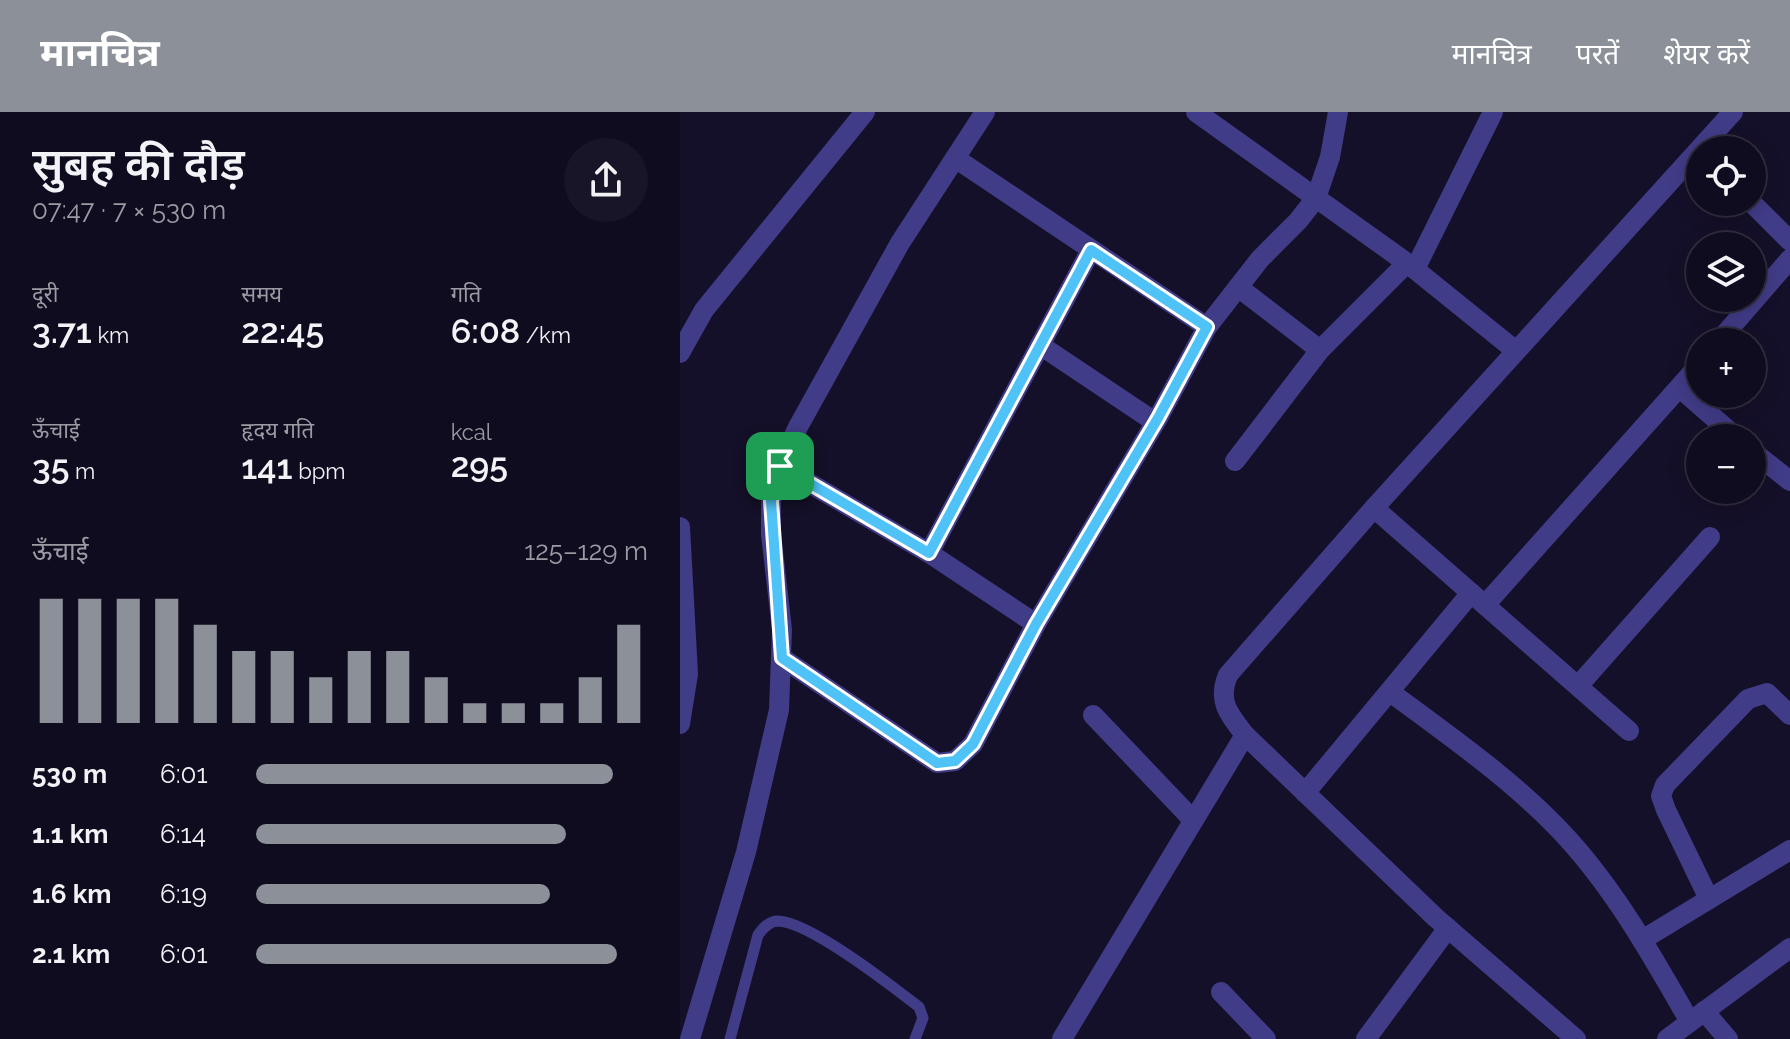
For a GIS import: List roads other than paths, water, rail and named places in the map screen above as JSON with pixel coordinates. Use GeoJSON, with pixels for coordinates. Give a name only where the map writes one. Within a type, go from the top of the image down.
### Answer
{"type":"FeatureCollection","features":[{"type":"Feature","properties":{"kind":"street"},"geometry":{"type":"LineString","coordinates":[[680,353],[704,310],[865,112]]}},
{"type":"Feature","properties":{"kind":"street"},"geometry":{"type":"LineString","coordinates":[[690,1039],[746,852],[779,710],[782,658],[771,512],[780,466],[798,427],[900,243],[985,112]]}},
{"type":"Feature","properties":{"kind":"street"},"geometry":{"type":"LineString","coordinates":[[1196,112],[1411,266],[1516,351]]}},
{"type":"Feature","properties":{"kind":"street"},"geometry":{"type":"LineString","coordinates":[[782,658],[937,763],[955,761],[973,744],[1036,624],[1207,327],[1316,198],[1330,157],[1338,112]]}},
{"type":"Feature","properties":{"kind":"street"},"geometry":{"type":"LineString","coordinates":[[1235,461],[1320,350],[1411,266],[1493,112]]}},
{"type":"Feature","properties":{"kind":"street"},"geometry":{"type":"LineString","coordinates":[[1709,136],[1725,115]]}},
{"type":"Feature","properties":{"kind":"street"},"geometry":{"type":"LineString","coordinates":[[955,158],[1207,327]]}},
{"type":"Feature","properties":{"kind":"street"},"geometry":{"type":"LineString","coordinates":[[1576,1039],[1448,928],[1245,735],[1224,705],[1223,687],[1228,675],[1374,508],[1686,164]]}},
{"type":"Feature","properties":{"kind":"street"},"geometry":{"type":"LineString","coordinates":[[1765,216],[1790,241]]}},
{"type":"Feature","properties":{"kind":"street"},"geometry":{"type":"LineString","coordinates":[[929,553],[1091,250]]}},
{"type":"Feature","properties":{"kind":"street"},"geometry":{"type":"LineString","coordinates":[[1730,328],[1790,259]]}},
{"type":"Feature","properties":{"kind":"street"},"geometry":{"type":"LineString","coordinates":[[1238,287],[1320,350]]}},
{"type":"Feature","properties":{"kind":"street"},"geometry":{"type":"LineString","coordinates":[[1040,345],[1155,422]]}},
{"type":"Feature","properties":{"kind":"street"},"geometry":{"type":"LineString","coordinates":[[1305,793],[1390,692],[1686,381]]}},
{"type":"Feature","properties":{"kind":"street"},"geometry":{"type":"LineString","coordinates":[[1680,388],[1721,424]]}},
{"type":"Feature","properties":{"kind":"street"},"geometry":{"type":"LineString","coordinates":[[1766,462],[1790,481]]}},
{"type":"Feature","properties":{"kind":"street"},"geometry":{"type":"LineString","coordinates":[[780,466],[929,553],[1036,624]]}},
{"type":"Feature","properties":{"kind":"street"},"geometry":{"type":"LineString","coordinates":[[1374,508],[1629,731]]}},
{"type":"Feature","properties":{"kind":"street"},"geometry":{"type":"LineString","coordinates":[[680,527],[688,674],[680,724]]}},
{"type":"Feature","properties":{"kind":"street"},"geometry":{"type":"LineString","coordinates":[[1578,686],[1710,537]]}},
{"type":"Feature","properties":{"kind":"street"},"geometry":{"type":"LineString","coordinates":[[1390,692],[1452,737],[1569,840],[1697,1016],[1728,1039]]}},
{"type":"Feature","properties":{"kind":"street"},"geometry":{"type":"LineString","coordinates":[[1709,899],[1666,810],[1661,796],[1665,785],[1748,699],[1767,693],[1790,715]]}},
{"type":"Feature","properties":{"kind":"street"},"geometry":{"type":"LineString","coordinates":[[1093,715],[1193,820]]}},
{"type":"Feature","properties":{"kind":"street"},"geometry":{"type":"LineString","coordinates":[[1062,1039],[1245,735]]}},
{"type":"Feature","properties":{"kind":"street"},"geometry":{"type":"LineString","coordinates":[[1642,940],[1790,850]]}},
{"type":"Feature","properties":{"kind":"street"},"geometry":{"type":"LineString","coordinates":[[1366,1039],[1448,928]]}},
{"type":"Feature","properties":{"kind":"street"},"geometry":{"type":"LineString","coordinates":[[1667,1039],[1790,948]]}},
{"type":"Feature","properties":{"kind":"street"},"geometry":{"type":"LineString","coordinates":[[1221,992],[1266,1039]]}},
{"type":"Feature","properties":{"kind":"lane"},"geometry":{"type":"LineString","coordinates":[[730,1039],[758,935],[767,924],[779,921],[821,939],[919,1007],[923,1018],[915,1039]]}}]}
